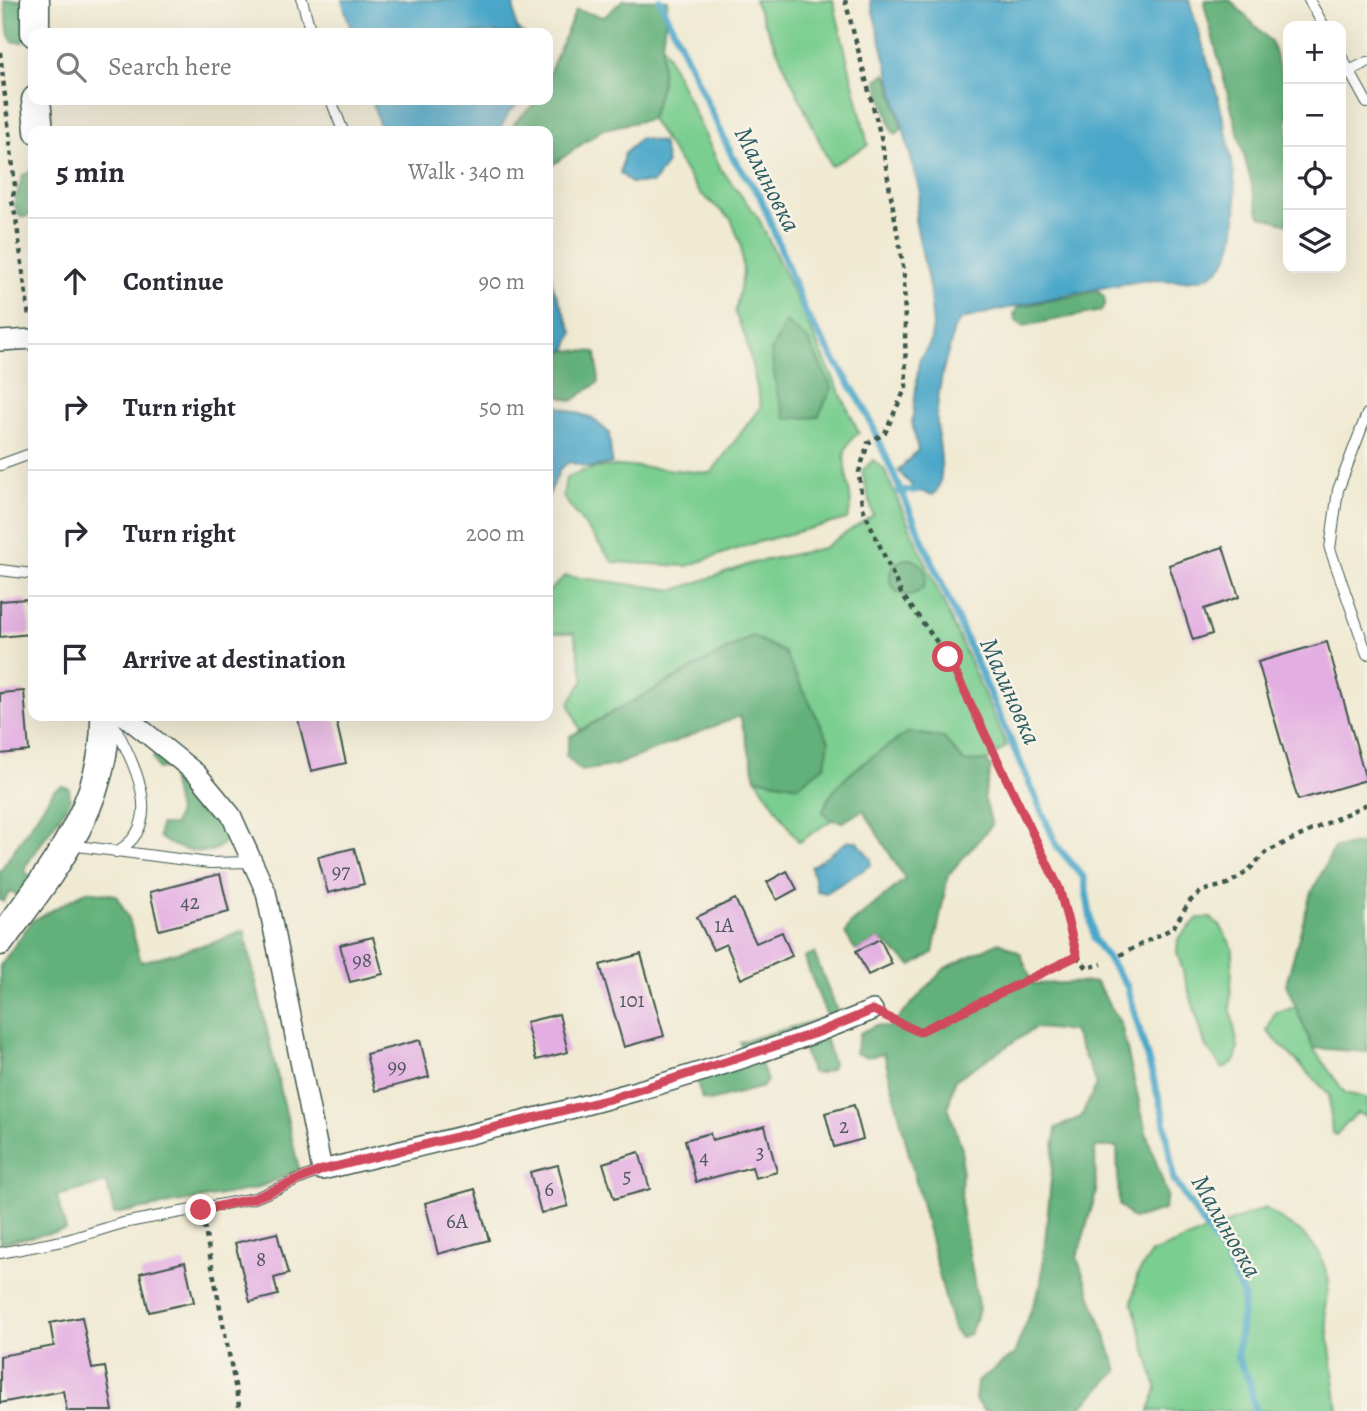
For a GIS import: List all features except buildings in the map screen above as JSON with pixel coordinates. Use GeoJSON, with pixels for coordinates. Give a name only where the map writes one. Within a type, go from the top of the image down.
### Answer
{"type":"FeatureCollection","features":[{"type":"Feature","properties":{"kind":"street"},"geometry":{"type":"LineString","coordinates":[[35,0],[35,28]]}},
{"type":"Feature","properties":{"kind":"street"},"geometry":{"type":"LineString","coordinates":[[36,105],[39,126]]}},
{"type":"Feature","properties":{"kind":"street"},"geometry":{"type":"LineString","coordinates":[[0,341],[28,339]]}},
{"type":"Feature","properties":{"kind":"street"},"geometry":{"type":"LineString","coordinates":[[0,942],[66,845],[87,808],[104,752],[104,721]]}},
{"type":"Feature","properties":{"kind":"street"},"geometry":{"type":"LineString","coordinates":[[131,721],[197,774],[231,815],[266,892],[322,1170],[610,1099],[819,1032],[873,1010]]}},
{"type":"Feature","properties":{"kind":"lane"},"geometry":{"type":"LineString","coordinates":[[302,0],[310,28]]}},
{"type":"Feature","properties":{"kind":"lane"},"geometry":{"type":"LineString","coordinates":[[1309,0],[1321,21]]}},
{"type":"Feature","properties":{"kind":"lane"},"geometry":{"type":"LineString","coordinates":[[1349,71],[1367,62]]}},
{"type":"Feature","properties":{"kind":"lane"},"geometry":{"type":"LineString","coordinates":[[1346,65],[1367,103]]}},
{"type":"Feature","properties":{"kind":"lane"},"geometry":{"type":"LineString","coordinates":[[333,105],[341,126]]}},
{"type":"Feature","properties":{"kind":"lane"},"geometry":{"type":"LineString","coordinates":[[1367,414],[1338,489],[1330,549],[1367,654]]}},
{"type":"Feature","properties":{"kind":"lane"},"geometry":{"type":"LineString","coordinates":[[0,465],[28,455]]}},
{"type":"Feature","properties":{"kind":"lane"},"geometry":{"type":"LineString","coordinates":[[0,570],[28,573]]}},
{"type":"Feature","properties":{"kind":"lane"},"geometry":{"type":"LineString","coordinates":[[113,721],[144,795],[136,832],[123,848],[115,852]]}},
{"type":"Feature","properties":{"kind":"lane"},"geometry":{"type":"LineString","coordinates":[[66,845],[209,863],[252,862]]}},
{"type":"Feature","properties":{"kind":"lane"},"geometry":{"type":"LineString","coordinates":[[0,1253],[67,1240],[123,1223],[255,1198],[322,1170]]}},
{"type":"Feature","properties":{"kind":"path"},"geometry":{"type":"LineString","coordinates":[[845,0],[881,138],[904,272],[906,387],[885,433],[868,443],[859,472],[862,506],[901,593],[948,657],[1059,888],[1077,956],[1087,968],[1102,964]]}},
{"type":"Feature","properties":{"kind":"path"},"geometry":{"type":"LineString","coordinates":[[0,52],[15,186],[12,208],[16,218],[28,303]]}},
{"type":"Feature","properties":{"kind":"path"},"geometry":{"type":"LineString","coordinates":[[1120,955],[1173,928],[1190,901],[1202,891],[1228,884],[1247,872],[1265,852],[1367,804]]}},
{"type":"Feature","properties":{"kind":"path"},"geometry":{"type":"LineString","coordinates":[[873,1010],[919,1032],[1077,956]]}},
{"type":"Feature","properties":{"kind":"path"},"geometry":{"type":"LineString","coordinates":[[201,1210],[240,1411]]}},
{"type":"Feature","properties":{"kind":"green space"},"geometry":{"type":"Polygon","coordinates":[[[4,0],[27,0],[27,34],[23,42],[13,42],[9,36],[4,0]]]}},
{"type":"Feature","properties":{"kind":"green space"},"geometry":{"type":"Polygon","coordinates":[[[623,0],[668,0],[662,44],[662,82],[651,119],[603,129],[553,164],[553,126],[514,126],[514,123],[533,105],[553,105],[553,64],[576,10],[604,17],[623,0]]]}},
{"type":"Feature","properties":{"kind":"green space"},"geometry":{"type":"Polygon","coordinates":[[[754,0],[833,0],[868,145],[831,166],[754,0]]]}},
{"type":"Feature","properties":{"kind":"green space"},"geometry":{"type":"Polygon","coordinates":[[[1206,0],[1230,0],[1271,42],[1283,79],[1283,223],[1260,216],[1204,4],[1206,0]]]}},
{"type":"Feature","properties":{"kind":"green space"},"geometry":{"type":"Polygon","coordinates":[[[662,44],[721,169],[759,219],[859,433],[845,451],[844,462],[850,496],[847,519],[751,544],[687,566],[613,562],[563,497],[566,478],[599,468],[618,466],[711,473],[761,406],[746,339],[735,313],[743,273],[741,245],[731,219],[699,192],[651,119],[662,82],[662,44]]]}},
{"type":"Feature","properties":{"kind":"green space"},"geometry":{"type":"Polygon","coordinates":[[[885,74],[889,78],[902,129],[896,134],[892,131],[877,80],[885,74]]]}},
{"type":"Feature","properties":{"kind":"green space"},"geometry":{"type":"Polygon","coordinates":[[[28,173],[26,217],[20,216],[14,204],[23,175],[28,173]]]}},
{"type":"Feature","properties":{"kind":"green space"},"geometry":{"type":"Polygon","coordinates":[[[1098,291],[1104,297],[1105,304],[1101,311],[1023,326],[1016,321],[1014,314],[1018,307],[1098,291]]]}},
{"type":"Feature","properties":{"kind":"green space"},"geometry":{"type":"Polygon","coordinates":[[[785,322],[808,340],[832,388],[818,417],[786,419],[777,393],[771,352],[785,322]]]}},
{"type":"Feature","properties":{"kind":"green space"},"geometry":{"type":"Polygon","coordinates":[[[553,351],[596,352],[599,382],[572,401],[553,394],[553,351]]]}},
{"type":"Feature","properties":{"kind":"green space"},"geometry":{"type":"Polygon","coordinates":[[[873,460],[884,469],[1007,746],[987,761],[964,762],[944,738],[909,732],[846,777],[828,800],[823,812],[832,820],[799,842],[756,778],[798,786],[752,636],[580,730],[569,703],[584,680],[574,633],[553,633],[553,587],[565,576],[675,590],[753,563],[823,548],[873,515],[862,471],[873,460]]]}},
{"type":"Feature","properties":{"kind":"green space"},"geometry":{"type":"Polygon","coordinates":[[[908,559],[921,564],[926,577],[921,590],[908,595],[895,590],[890,577],[895,564],[908,559]]]}},
{"type":"Feature","properties":{"kind":"green space"},"geometry":{"type":"Polygon","coordinates":[[[752,636],[784,652],[829,741],[825,765],[798,786],[756,778],[740,716],[616,765],[581,771],[566,756],[570,736],[752,636]]]}},
{"type":"Feature","properties":{"kind":"green space"},"geometry":{"type":"Polygon","coordinates":[[[909,732],[944,738],[964,762],[987,761],[991,768],[984,797],[992,825],[948,875],[933,953],[912,966],[880,939],[856,951],[845,933],[850,925],[905,879],[863,810],[843,822],[832,820],[823,812],[828,800],[846,777],[909,732]]]}},
{"type":"Feature","properties":{"kind":"green space"},"geometry":{"type":"Polygon","coordinates":[[[157,750],[166,755],[214,807],[228,829],[225,840],[219,847],[199,852],[177,847],[159,837],[160,825],[174,825],[178,812],[169,767],[158,769],[153,758],[157,750]]]}},
{"type":"Feature","properties":{"kind":"green space"},"geometry":{"type":"Polygon","coordinates":[[[62,786],[69,788],[70,801],[25,867],[26,873],[32,877],[19,895],[10,892],[3,902],[0,900],[0,871],[54,790],[62,786]]]}},
{"type":"Feature","properties":{"kind":"green space"},"geometry":{"type":"Polygon","coordinates":[[[1367,843],[1367,1052],[1313,1048],[1286,984],[1310,896],[1334,848],[1367,843]]]}},
{"type":"Feature","properties":{"kind":"green space"},"geometry":{"type":"Polygon","coordinates":[[[87,891],[116,895],[129,919],[141,962],[218,941],[244,930],[299,1170],[255,1189],[114,1214],[107,1183],[57,1196],[66,1230],[0,1243],[0,966],[32,921],[87,891]]]}},
{"type":"Feature","properties":{"kind":"green space"},"geometry":{"type":"Polygon","coordinates":[[[1198,918],[1211,918],[1221,927],[1233,949],[1230,1006],[1238,1047],[1235,1061],[1223,1069],[1206,1047],[1177,952],[1178,939],[1198,918]]]}},
{"type":"Feature","properties":{"kind":"green space"},"geometry":{"type":"Polygon","coordinates":[[[999,942],[1020,953],[1033,984],[1096,982],[1121,1024],[1146,1132],[1167,1195],[1164,1210],[1133,1219],[1119,1205],[1117,1147],[1095,1147],[1096,1193],[1077,1258],[1118,1371],[1077,1411],[984,1411],[975,1400],[977,1382],[1014,1354],[1041,1284],[1056,1128],[1081,1117],[1097,1084],[1073,1031],[1035,1028],[955,1080],[948,1107],[962,1149],[961,1208],[979,1310],[970,1334],[960,1337],[953,1330],[884,1054],[867,1057],[855,1053],[860,1033],[876,1025],[889,1028],[945,968],[999,942]]]}},
{"type":"Feature","properties":{"kind":"green space"},"geometry":{"type":"Polygon","coordinates":[[[814,953],[838,1013],[822,1027],[833,1064],[831,1069],[818,1074],[811,1072],[801,1041],[757,1050],[767,1081],[762,1087],[710,1101],[702,1099],[697,1081],[744,1059],[740,1042],[827,1017],[804,957],[814,953]]]}},
{"type":"Feature","properties":{"kind":"green space"},"geometry":{"type":"Polygon","coordinates":[[[1296,1007],[1313,1048],[1345,1093],[1367,1098],[1367,1117],[1357,1113],[1336,1135],[1332,1132],[1329,1094],[1267,1031],[1275,1012],[1296,1007]]]}},
{"type":"Feature","properties":{"kind":"green space"},"geometry":{"type":"Polygon","coordinates":[[[1265,1208],[1303,1234],[1320,1254],[1329,1280],[1325,1308],[1338,1411],[1149,1411],[1157,1389],[1132,1302],[1137,1276],[1151,1253],[1265,1208]]]}},
{"type":"Feature","properties":{"kind":"water"},"geometry":{"type":"Polygon","coordinates":[[[342,0],[513,0],[516,28],[350,28],[342,0]]]}},
{"type":"Feature","properties":{"kind":"water"},"geometry":{"type":"Polygon","coordinates":[[[870,0],[1189,0],[1220,104],[1236,193],[1235,232],[1225,262],[1203,278],[1188,281],[1148,280],[1073,293],[959,322],[953,331],[940,385],[937,420],[941,478],[933,495],[916,490],[898,471],[918,450],[912,423],[919,361],[930,343],[933,327],[929,286],[915,219],[920,193],[870,0]]]}},
{"type":"Feature","properties":{"kind":"water"},"geometry":{"type":"Polygon","coordinates":[[[373,105],[518,105],[509,112],[502,126],[380,126],[373,105]]]}},
{"type":"Feature","properties":{"kind":"water"},"geometry":{"type":"Polygon","coordinates":[[[640,138],[662,142],[667,163],[653,183],[631,183],[620,173],[624,154],[640,138]]]}},
{"type":"Feature","properties":{"kind":"water"},"geometry":{"type":"Polygon","coordinates":[[[553,286],[573,333],[566,350],[553,352],[553,286]]]}},
{"type":"Feature","properties":{"kind":"water"},"geometry":{"type":"Polygon","coordinates":[[[553,405],[592,418],[609,433],[612,463],[590,468],[569,462],[560,469],[553,485],[553,405]]]}},
{"type":"Feature","properties":{"kind":"water"},"geometry":{"type":"Polygon","coordinates":[[[848,841],[857,841],[871,859],[871,865],[826,893],[817,891],[811,867],[848,841]]]}},
{"type":"Feature","properties":{"kind":"waterway","name":"Малиновка"},"geometry":{"type":"LineString","coordinates":[[660,0],[733,158],[760,196],[806,314],[864,407],[1057,846],[1084,878],[1094,939],[1127,986],[1163,1113],[1174,1180],[1229,1263],[1244,1298],[1237,1357],[1250,1383],[1255,1411]]}},
{"type":"Feature","properties":{"kind":"waterway"},"geometry":{"type":"LineString","coordinates":[[899,491],[916,490]]}},
{"type":"Feature","properties":{"kind":"route"},"geometry":{"type":"LineString","coordinates":[[201,1210],[255,1198],[322,1170],[610,1099],[819,1032],[873,1010],[919,1032],[1077,956],[1059,888],[948,657]]}}]}
